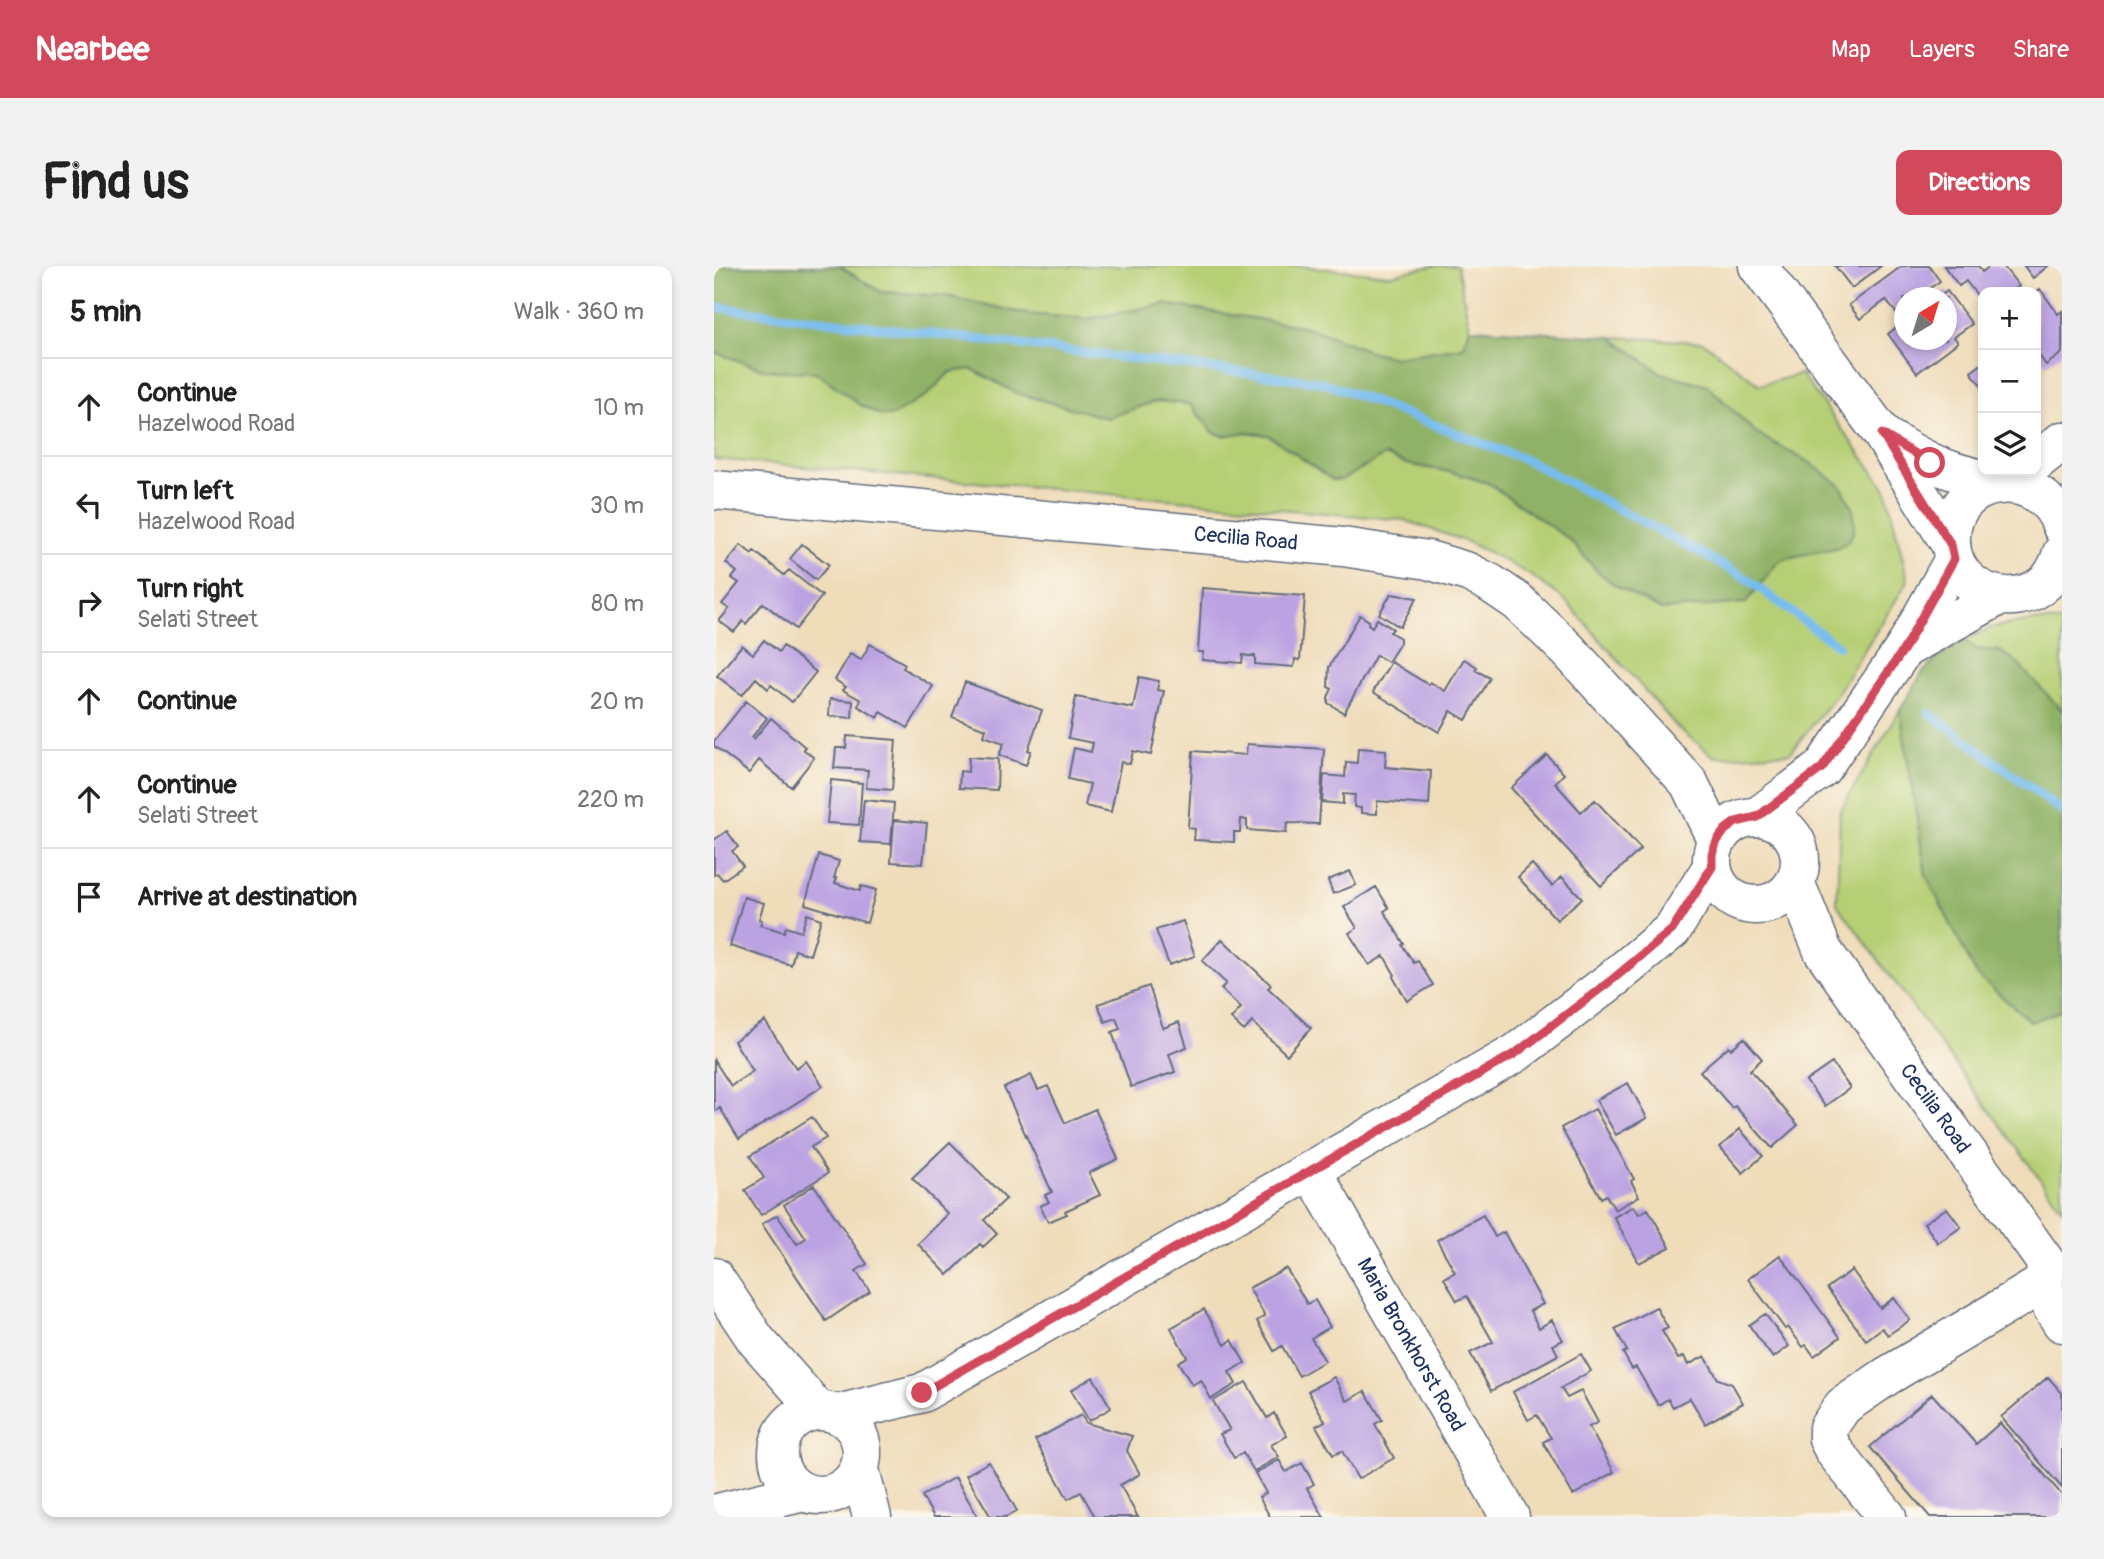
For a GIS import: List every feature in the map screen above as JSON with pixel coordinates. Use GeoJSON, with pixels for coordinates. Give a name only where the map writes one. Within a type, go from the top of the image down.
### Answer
{"type":"FeatureCollection","features":[{"type":"Feature","properties":{"kind":"street"},"geometry":{"type":"LineString","coordinates":[[1758,266],[1882,434],[1952,552],[1961,572],[1971,584],[1984,592],[2032,594]]}},
{"type":"Feature","properties":{"kind":"street"},"geometry":{"type":"LineString","coordinates":[[1882,434],[1952,473],[1978,474]]}},
{"type":"Feature","properties":{"kind":"street"},"geometry":{"type":"LineString","coordinates":[[2041,457],[2062,441]]}},
{"type":"Feature","properties":{"kind":"street"},"geometry":{"type":"LineString","coordinates":[[716,1513],[819,1502],[842,1490],[876,1439],[922,1393],[1516,1053],[1613,979],[1672,930],[1715,854],[1725,830],[1736,822],[1753,817],[1822,768],[1899,656],[1952,552],[1951,530],[1964,503],[1975,493],[2016,476]]}},
{"type":"Feature","properties":{"kind":"street"},"geometry":{"type":"LineString","coordinates":[[2019,476],[2061,515]]}},
{"type":"Feature","properties":{"kind":"street","name":"Cecilia Road"},"geometry":{"type":"LineString","coordinates":[[714,491],[1343,547],[1428,560],[1468,572],[1490,583],[1518,603],[1568,650],[1689,783],[1753,817]]}},
{"type":"Feature","properties":{"kind":"street"},"geometry":{"type":"LineString","coordinates":[[1899,656],[2032,594],[2047,580],[2062,553]]}},
{"type":"Feature","properties":{"kind":"street"},"geometry":{"type":"LineString","coordinates":[[1672,930],[1775,900],[1787,893],[1797,869],[1822,768]]}},
{"type":"Feature","properties":{"kind":"street","name":"Cecilia Road"},"geometry":{"type":"LineString","coordinates":[[1689,783],[1715,854]]}},
{"type":"Feature","properties":{"kind":"street"},"geometry":{"type":"LineString","coordinates":[[1753,817],[1772,820],[1785,828],[1794,840],[1797,869]]}},
{"type":"Feature","properties":{"kind":"street"},"geometry":{"type":"LineString","coordinates":[[1715,854],[1717,880],[1724,891],[1735,900],[1755,904]]}},
{"type":"Feature","properties":{"kind":"street","name":"Cecilia Road"},"geometry":{"type":"LineString","coordinates":[[1797,869],[1823,951],[2051,1272],[2050,1303],[2062,1324]]}},
{"type":"Feature","properties":{"kind":"street","name":"Cecilia Road"},"geometry":{"type":"LineString","coordinates":[[1755,904],[1823,951]]}},
{"type":"Feature","properties":{"kind":"street","name":"Maria Bronkhorst Road"},"geometry":{"type":"LineString","coordinates":[[1312,1171],[1510,1517]]}},
{"type":"Feature","properties":{"kind":"street"},"geometry":{"type":"LineString","coordinates":[[1887,1517],[1834,1451],[1828,1439],[1828,1428],[1833,1419],[1843,1406],[1887,1376],[2051,1272]]}},
{"type":"Feature","properties":{"kind":"street"},"geometry":{"type":"LineString","coordinates":[[714,1278],[756,1340],[828,1412],[849,1421],[857,1432],[862,1444],[861,1464],[872,1517]]}},
{"type":"Feature","properties":{"kind":"street"},"geometry":{"type":"LineString","coordinates":[[756,1340],[781,1439],[779,1462],[792,1485],[819,1502]]}},
{"type":"Feature","properties":{"kind":"street"},"geometry":{"type":"LineString","coordinates":[[716,1513],[799,1416],[922,1393]]}},
{"type":"Feature","properties":{"kind":"green space"},"geometry":{"type":"Polygon","coordinates":[[[714,266],[839,266],[881,292],[947,296],[1026,314],[1088,319],[1164,304],[1307,327],[1372,352],[1395,357],[1463,347],[1470,328],[1611,337],[1661,373],[1707,385],[1757,434],[1809,462],[1841,486],[1853,508],[1854,531],[1849,540],[1840,547],[1787,558],[1777,563],[1746,603],[1661,610],[1616,586],[1597,571],[1570,540],[1488,483],[1456,473],[1407,464],[1385,455],[1343,479],[1333,480],[1268,435],[1246,432],[1223,436],[1213,432],[1190,404],[1156,401],[1107,418],[1016,393],[972,369],[950,372],[926,396],[891,416],[880,415],[860,405],[816,372],[766,370],[714,352],[714,266]]]}},
{"type":"Feature","properties":{"kind":"green space"},"geometry":{"type":"Polygon","coordinates":[[[839,266],[1299,266],[1391,275],[1432,266],[1457,266],[1470,328],[1463,347],[1395,357],[1372,352],[1307,327],[1164,304],[1088,319],[1026,314],[947,296],[881,292],[839,266]]]}},
{"type":"Feature","properties":{"kind":"green space"},"geometry":{"type":"Polygon","coordinates":[[[1611,337],[1703,342],[1760,385],[1801,374],[1886,489],[1908,581],[1838,692],[1790,753],[1715,757],[1678,728],[1564,599],[1530,575],[1494,555],[1465,541],[1404,520],[714,459],[714,352],[766,370],[816,372],[860,405],[926,396],[950,372],[972,369],[1016,393],[1107,418],[1156,401],[1190,404],[1213,432],[1223,436],[1246,432],[1268,435],[1333,480],[1344,479],[1385,455],[1407,464],[1456,473],[1488,483],[1570,540],[1597,571],[1746,603],[1777,563],[1787,558],[1840,547],[1853,508],[1841,486],[1809,462],[1757,434],[1707,385],[1661,373],[1611,337]]]}},
{"type":"Feature","properties":{"kind":"green space"},"geometry":{"type":"Polygon","coordinates":[[[2035,621],[2062,622],[2062,710],[2000,651],[1976,649],[1964,640],[1993,627],[2035,621]]]}},
{"type":"Feature","properties":{"kind":"green space"},"geometry":{"type":"Polygon","coordinates":[[[1964,640],[1976,649],[2000,651],[2013,659],[2062,710],[2062,1010],[2031,1022],[1976,974],[1926,876],[1900,710],[1922,673],[1937,658],[1964,640]]]}},
{"type":"Feature","properties":{"kind":"green space"},"geometry":{"type":"Polygon","coordinates":[[[1900,710],[1926,876],[2031,1022],[2062,1010],[2062,1209],[1837,904],[1840,811],[1900,710]]]}},
{"type":"Feature","properties":{"kind":"building"},"geometry":{"type":"Polygon","coordinates":[[[1835,266],[1881,266],[1852,288],[1835,266]]]}},
{"type":"Feature","properties":{"kind":"building"},"geometry":{"type":"Polygon","coordinates":[[[1902,266],[1929,266],[1940,281],[1932,287],[1894,287],[1894,310],[1886,300],[1860,319],[1849,305],[1902,266]]]}},
{"type":"Feature","properties":{"kind":"building"},"geometry":{"type":"Polygon","coordinates":[[[1944,266],[1978,266],[1982,272],[1990,266],[2003,266],[2019,286],[1978,287],[1978,297],[1966,281],[1959,286],[1944,266]]]}},
{"type":"Feature","properties":{"kind":"building"},"geometry":{"type":"Polygon","coordinates":[[[2024,266],[2048,266],[2033,278],[2024,266]]]}},
{"type":"Feature","properties":{"kind":"building"},"geometry":{"type":"Polygon","coordinates":[[[2041,290],[2058,314],[2062,311],[2062,353],[2046,365],[2041,358],[2041,290]]]}},
{"type":"Feature","properties":{"kind":"building"},"geometry":{"type":"Polygon","coordinates":[[[1957,304],[1972,324],[1957,335],[1957,304]]]}},
{"type":"Feature","properties":{"kind":"building"},"geometry":{"type":"Polygon","coordinates":[[[1894,329],[1894,342],[1888,334],[1894,329]]]}},
{"type":"Feature","properties":{"kind":"building"},"geometry":{"type":"Polygon","coordinates":[[[1900,350],[1947,350],[1917,373],[1900,350]]]}},
{"type":"Feature","properties":{"kind":"building"},"geometry":{"type":"Polygon","coordinates":[[[1978,367],[1978,381],[1971,372],[1978,367]]]}},
{"type":"Feature","properties":{"kind":"building"},"geometry":{"type":"Polygon","coordinates":[[[802,544],[829,565],[816,580],[790,559],[802,544]]]}},
{"type":"Feature","properties":{"kind":"building"},"geometry":{"type":"Polygon","coordinates":[[[741,545],[752,554],[754,551],[784,575],[789,570],[822,596],[796,629],[763,603],[746,624],[743,621],[734,632],[719,621],[729,609],[722,604],[739,583],[732,578],[737,572],[726,563],[741,545]]]}},
{"type":"Feature","properties":{"kind":"building"},"geometry":{"type":"Polygon","coordinates":[[[1202,588],[1305,596],[1300,660],[1295,659],[1294,667],[1255,664],[1255,656],[1243,655],[1242,663],[1202,660],[1203,652],[1198,652],[1202,588]]]}},
{"type":"Feature","properties":{"kind":"building"},"geometry":{"type":"Polygon","coordinates":[[[1391,594],[1417,598],[1400,627],[1379,614],[1391,594]]]}},
{"type":"Feature","properties":{"kind":"building"},"geometry":{"type":"Polygon","coordinates":[[[1360,615],[1369,621],[1368,624],[1372,627],[1377,619],[1393,629],[1390,632],[1400,638],[1400,643],[1388,662],[1376,655],[1344,713],[1328,703],[1332,689],[1328,687],[1329,667],[1360,615]]]}},
{"type":"Feature","properties":{"kind":"building"},"geometry":{"type":"Polygon","coordinates":[[[764,640],[779,652],[783,646],[816,672],[792,702],[771,685],[768,689],[756,678],[742,695],[717,676],[742,645],[753,654],[764,640]]]}},
{"type":"Feature","properties":{"kind":"building"},"geometry":{"type":"Polygon","coordinates":[[[870,644],[905,664],[903,668],[933,686],[908,728],[881,712],[878,718],[858,706],[861,700],[843,690],[846,687],[835,680],[850,654],[861,660],[870,644]]]}},
{"type":"Feature","properties":{"kind":"building"},"geometry":{"type":"Polygon","coordinates":[[[1464,659],[1477,667],[1475,670],[1490,678],[1466,720],[1451,711],[1439,732],[1373,692],[1391,662],[1429,685],[1430,682],[1445,691],[1464,659]]]}},
{"type":"Feature","properties":{"kind":"building"},"geometry":{"type":"Polygon","coordinates":[[[1139,677],[1159,681],[1157,690],[1164,691],[1151,755],[1133,751],[1130,764],[1121,762],[1111,812],[1085,806],[1090,784],[1068,779],[1074,748],[1091,752],[1093,743],[1068,738],[1076,697],[1133,708],[1139,677]]]}},
{"type":"Feature","properties":{"kind":"building"},"geometry":{"type":"Polygon","coordinates":[[[965,682],[1042,710],[1028,750],[1031,751],[1026,765],[999,755],[1004,743],[984,736],[986,729],[952,717],[965,682]]]}},
{"type":"Feature","properties":{"kind":"building"},"geometry":{"type":"Polygon","coordinates":[[[830,699],[853,701],[852,718],[829,716],[830,699]]]}},
{"type":"Feature","properties":{"kind":"building"},"geometry":{"type":"Polygon","coordinates":[[[746,701],[767,718],[752,737],[754,739],[771,718],[814,758],[791,787],[759,760],[749,773],[714,746],[714,741],[746,701]]]}},
{"type":"Feature","properties":{"kind":"building"},"geometry":{"type":"Polygon","coordinates":[[[847,736],[896,740],[892,790],[866,788],[868,770],[834,768],[836,748],[846,748],[847,736]]]}},
{"type":"Feature","properties":{"kind":"building"},"geometry":{"type":"Polygon","coordinates":[[[1247,744],[1324,749],[1319,824],[1287,823],[1286,833],[1247,830],[1247,820],[1241,819],[1240,832],[1234,832],[1234,842],[1194,840],[1195,829],[1188,828],[1193,751],[1246,755],[1247,744]]]}},
{"type":"Feature","properties":{"kind":"building"},"geometry":{"type":"Polygon","coordinates":[[[1358,748],[1386,750],[1385,767],[1431,771],[1429,805],[1377,801],[1377,814],[1361,813],[1361,808],[1354,807],[1355,795],[1343,794],[1343,804],[1322,802],[1324,775],[1345,777],[1346,762],[1357,763],[1358,748]]]}},
{"type":"Feature","properties":{"kind":"building"},"geometry":{"type":"Polygon","coordinates":[[[1547,755],[1564,774],[1555,783],[1581,812],[1595,800],[1641,849],[1601,886],[1511,788],[1547,755]]]}},
{"type":"Feature","properties":{"kind":"building"},"geometry":{"type":"Polygon","coordinates":[[[969,757],[998,759],[997,790],[959,788],[960,771],[968,772],[969,757]]]}},
{"type":"Feature","properties":{"kind":"building"},"geometry":{"type":"Polygon","coordinates":[[[831,780],[862,783],[859,825],[827,823],[831,780]]]}},
{"type":"Feature","properties":{"kind":"building"},"geometry":{"type":"Polygon","coordinates":[[[864,800],[894,803],[891,844],[860,842],[864,800]]]}},
{"type":"Feature","properties":{"kind":"building"},"geometry":{"type":"Polygon","coordinates":[[[894,820],[927,823],[923,864],[891,862],[894,820]]]}},
{"type":"Feature","properties":{"kind":"building"},"geometry":{"type":"Polygon","coordinates":[[[727,831],[738,847],[732,851],[743,866],[723,880],[717,873],[714,875],[714,840],[727,831]]]}},
{"type":"Feature","properties":{"kind":"building"},"geometry":{"type":"Polygon","coordinates":[[[819,855],[839,861],[835,883],[860,891],[861,886],[876,890],[867,923],[805,904],[819,855]]]}},
{"type":"Feature","properties":{"kind":"building"},"geometry":{"type":"Polygon","coordinates":[[[1532,864],[1552,886],[1562,877],[1582,898],[1557,920],[1518,877],[1532,864]]]}},
{"type":"Feature","properties":{"kind":"building"},"geometry":{"type":"Polygon","coordinates":[[[1350,871],[1356,885],[1333,894],[1328,880],[1350,871]]]}},
{"type":"Feature","properties":{"kind":"building"},"geometry":{"type":"Polygon","coordinates":[[[1376,887],[1389,908],[1384,911],[1404,944],[1402,945],[1414,963],[1418,961],[1433,985],[1407,1001],[1384,956],[1369,965],[1349,933],[1357,928],[1344,907],[1376,887]]]}},
{"type":"Feature","properties":{"kind":"building"},"geometry":{"type":"Polygon","coordinates":[[[744,897],[764,903],[760,925],[784,932],[786,927],[801,932],[807,914],[821,919],[810,955],[795,950],[791,965],[730,946],[744,897]]]}},
{"type":"Feature","properties":{"kind":"building"},"geometry":{"type":"Polygon","coordinates":[[[1183,921],[1195,956],[1169,965],[1156,930],[1183,921]]]}},
{"type":"Feature","properties":{"kind":"building"},"geometry":{"type":"Polygon","coordinates":[[[1222,939],[1271,985],[1268,988],[1311,1028],[1287,1055],[1252,1022],[1244,1031],[1231,1019],[1241,1008],[1221,989],[1226,983],[1202,961],[1222,939]]]}},
{"type":"Feature","properties":{"kind":"building"},"geometry":{"type":"Polygon","coordinates":[[[1149,986],[1163,1028],[1179,1022],[1187,1047],[1169,1054],[1175,1072],[1131,1087],[1112,1032],[1120,1029],[1116,1018],[1105,1022],[1098,1004],[1149,986]]]}},
{"type":"Feature","properties":{"kind":"building"},"geometry":{"type":"Polygon","coordinates":[[[765,1021],[796,1068],[806,1061],[823,1086],[739,1139],[720,1108],[714,1112],[714,1060],[731,1086],[753,1071],[734,1041],[765,1021]]]}},
{"type":"Feature","properties":{"kind":"building"},"geometry":{"type":"Polygon","coordinates":[[[1744,1038],[1762,1059],[1750,1070],[1798,1125],[1772,1148],[1700,1071],[1729,1046],[1731,1049],[1744,1038]]]}},
{"type":"Feature","properties":{"kind":"building"},"geometry":{"type":"Polygon","coordinates":[[[1832,1063],[1850,1088],[1825,1106],[1806,1081],[1832,1063]]]}},
{"type":"Feature","properties":{"kind":"building"},"geometry":{"type":"Polygon","coordinates":[[[1031,1075],[1038,1090],[1048,1086],[1065,1123],[1095,1109],[1118,1159],[1089,1173],[1100,1195],[1048,1222],[1040,1206],[1049,1202],[1045,1195],[1052,1192],[1004,1088],[1031,1075]]]}},
{"type":"Feature","properties":{"kind":"building"},"geometry":{"type":"Polygon","coordinates":[[[1628,1083],[1647,1118],[1616,1135],[1596,1100],[1628,1083]]]}},
{"type":"Feature","properties":{"kind":"building"},"geometry":{"type":"Polygon","coordinates":[[[1595,1109],[1634,1179],[1631,1181],[1639,1196],[1615,1210],[1606,1195],[1601,1198],[1561,1128],[1595,1109]]]}},
{"type":"Feature","properties":{"kind":"building"},"geometry":{"type":"Polygon","coordinates":[[[812,1117],[826,1138],[811,1147],[828,1173],[761,1215],[745,1190],[764,1178],[750,1156],[812,1117]]]}},
{"type":"Feature","properties":{"kind":"building"},"geometry":{"type":"Polygon","coordinates":[[[1740,1129],[1763,1156],[1743,1173],[1720,1147],[1740,1129]]]}},
{"type":"Feature","properties":{"kind":"building"},"geometry":{"type":"Polygon","coordinates":[[[950,1142],[1006,1199],[984,1220],[997,1234],[983,1247],[980,1244],[948,1275],[918,1244],[948,1214],[912,1178],[950,1142]]]}},
{"type":"Feature","properties":{"kind":"building"},"geometry":{"type":"Polygon","coordinates":[[[814,1185],[867,1264],[856,1271],[870,1291],[826,1321],[762,1224],[777,1215],[797,1244],[806,1238],[784,1205],[814,1185]]]}},
{"type":"Feature","properties":{"kind":"building"},"geometry":{"type":"Polygon","coordinates":[[[1634,1206],[1639,1214],[1648,1209],[1670,1247],[1639,1263],[1614,1217],[1634,1206]]]}},
{"type":"Feature","properties":{"kind":"building"},"geometry":{"type":"Polygon","coordinates":[[[1947,1208],[1961,1227],[1938,1243],[1924,1223],[1947,1208]]]}},
{"type":"Feature","properties":{"kind":"building"},"geometry":{"type":"Polygon","coordinates":[[[1483,1215],[1495,1237],[1504,1232],[1543,1304],[1530,1311],[1539,1328],[1552,1320],[1563,1340],[1553,1345],[1558,1355],[1491,1391],[1470,1353],[1493,1342],[1467,1296],[1457,1301],[1444,1278],[1455,1272],[1437,1240],[1483,1215]]]}},
{"type":"Feature","properties":{"kind":"building"},"geometry":{"type":"Polygon","coordinates":[[[1780,1255],[1840,1337],[1814,1356],[1806,1345],[1803,1347],[1788,1327],[1785,1329],[1748,1279],[1780,1255]]]}},
{"type":"Feature","properties":{"kind":"building"},"geometry":{"type":"Polygon","coordinates":[[[1286,1268],[1307,1304],[1315,1300],[1330,1327],[1311,1338],[1325,1361],[1299,1376],[1282,1346],[1274,1351],[1257,1321],[1265,1316],[1249,1288],[1286,1268]]]}},
{"type":"Feature","properties":{"kind":"building"},"geometry":{"type":"Polygon","coordinates":[[[1852,1270],[1880,1308],[1894,1298],[1910,1320],[1888,1335],[1882,1328],[1866,1340],[1827,1288],[1852,1270]]]}},
{"type":"Feature","properties":{"kind":"building"},"geometry":{"type":"Polygon","coordinates":[[[1656,1307],[1668,1328],[1662,1331],[1678,1359],[1684,1356],[1688,1365],[1705,1356],[1718,1379],[1732,1384],[1743,1403],[1705,1424],[1690,1398],[1673,1407],[1668,1399],[1658,1405],[1636,1367],[1632,1369],[1623,1353],[1627,1351],[1615,1329],[1656,1307]]]}},
{"type":"Feature","properties":{"kind":"building"},"geometry":{"type":"Polygon","coordinates":[[[1204,1309],[1225,1345],[1232,1340],[1245,1363],[1229,1372],[1236,1384],[1211,1399],[1201,1380],[1192,1385],[1178,1362],[1187,1357],[1171,1328],[1204,1309]]]}},
{"type":"Feature","properties":{"kind":"building"},"geometry":{"type":"Polygon","coordinates":[[[1765,1314],[1789,1346],[1773,1358],[1749,1325],[1765,1314]]]}},
{"type":"Feature","properties":{"kind":"building"},"geometry":{"type":"Polygon","coordinates":[[[1581,1354],[1591,1371],[1561,1388],[1567,1398],[1581,1391],[1598,1422],[1589,1427],[1614,1472],[1573,1495],[1543,1442],[1551,1438],[1537,1415],[1528,1420],[1513,1392],[1581,1354]]]}},
{"type":"Feature","properties":{"kind":"building"},"geometry":{"type":"Polygon","coordinates":[[[1093,1377],[1111,1408],[1089,1421],[1071,1390],[1093,1377]]]}},
{"type":"Feature","properties":{"kind":"building"},"geometry":{"type":"Polygon","coordinates":[[[1334,1377],[1347,1401],[1365,1391],[1382,1420],[1375,1424],[1394,1458],[1358,1479],[1342,1451],[1333,1455],[1316,1426],[1325,1421],[1308,1391],[1334,1377]]]}},
{"type":"Feature","properties":{"kind":"building"},"geometry":{"type":"Polygon","coordinates":[[[2048,1377],[2062,1393],[2062,1488],[2001,1417],[2048,1377]]]}},
{"type":"Feature","properties":{"kind":"building"},"geometry":{"type":"Polygon","coordinates":[[[1246,1382],[1267,1418],[1274,1413],[1287,1436],[1271,1445],[1279,1457],[1254,1471],[1243,1453],[1234,1458],[1220,1434],[1230,1430],[1213,1401],[1246,1382]]]}},
{"type":"Feature","properties":{"kind":"building"},"geometry":{"type":"Polygon","coordinates":[[[1932,1394],[1976,1444],[2000,1423],[2062,1495],[2062,1517],[1930,1517],[1870,1447],[1932,1394]]]}},
{"type":"Feature","properties":{"kind":"building"},"geometry":{"type":"Polygon","coordinates":[[[1081,1415],[1086,1423],[1132,1436],[1127,1451],[1140,1474],[1120,1485],[1138,1517],[1095,1517],[1081,1492],[1068,1499],[1035,1440],[1081,1415]]]}},
{"type":"Feature","properties":{"kind":"building"},"geometry":{"type":"Polygon","coordinates":[[[1279,1460],[1286,1472],[1302,1463],[1314,1484],[1307,1488],[1324,1517],[1270,1517],[1259,1497],[1266,1493],[1255,1473],[1279,1460]]]}},
{"type":"Feature","properties":{"kind":"building"},"geometry":{"type":"Polygon","coordinates":[[[989,1462],[1017,1511],[1006,1517],[991,1517],[966,1475],[989,1462]]]}},
{"type":"Feature","properties":{"kind":"building"},"geometry":{"type":"Polygon","coordinates":[[[955,1477],[978,1517],[934,1517],[922,1496],[955,1477]]]}},
{"type":"Feature","properties":{"kind":"waterway"},"geometry":{"type":"LineString","coordinates":[[714,307],[1322,382],[1531,462],[1743,576],[1838,646]]}},
{"type":"Feature","properties":{"kind":"waterway"},"geometry":{"type":"LineString","coordinates":[[1929,713],[2062,811]]}},
{"type":"Feature","properties":{"kind":"route"},"geometry":{"type":"LineString","coordinates":[[922,1393],[1516,1053],[1672,930],[1712,867],[1712,854],[1725,830],[1736,822],[1757,817],[1822,768],[1904,649],[1954,559],[1951,545],[1882,434],[1930,463]]}}]}
